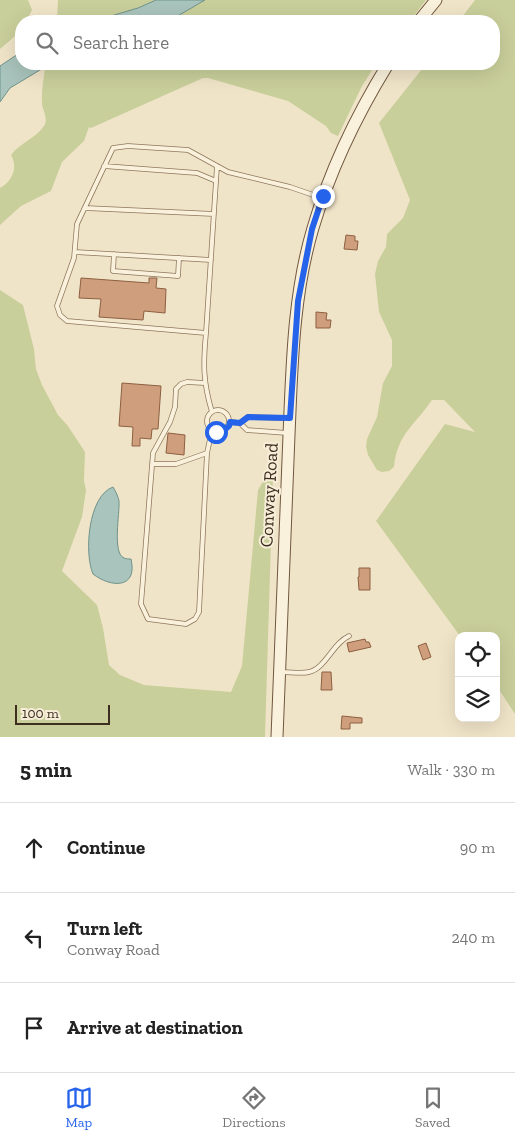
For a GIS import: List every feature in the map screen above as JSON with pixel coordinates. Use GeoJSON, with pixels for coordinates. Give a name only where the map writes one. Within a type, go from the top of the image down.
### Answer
{"type":"FeatureCollection","features":[{"type":"Feature","properties":{"kind":"street"},"geometry":{"type":"LineString","coordinates":[[424,15],[436,0]]}},
{"type":"Feature","properties":{"kind":"street","name":"Conway Road"},"geometry":{"type":"LineString","coordinates":[[277,737],[289,433],[298,301],[312,229],[322,198],[353,124],[384,70]]}},
{"type":"Feature","properties":{"kind":"lane"},"geometry":{"type":"LineString","coordinates":[[206,333],[67,321],[60,315],[57,306],[75,252],[77,224],[113,148],[128,146],[188,150],[228,172],[290,187],[322,198]]}},
{"type":"Feature","properties":{"kind":"lane"},"geometry":{"type":"LineString","coordinates":[[104,166],[197,173],[216,181]]}},
{"type":"Feature","properties":{"kind":"lane"},"geometry":{"type":"LineString","coordinates":[[212,412],[203,365],[217,166]]}},
{"type":"Feature","properties":{"kind":"lane"},"geometry":{"type":"LineString","coordinates":[[85,208],[214,214]]}},
{"type":"Feature","properties":{"kind":"lane"},"geometry":{"type":"LineString","coordinates":[[75,252],[211,260]]}},
{"type":"Feature","properties":{"kind":"lane"},"geometry":{"type":"LineString","coordinates":[[114,254],[113,271],[178,276],[179,258]]}},
{"type":"Feature","properties":{"kind":"lane"},"geometry":{"type":"LineString","coordinates":[[205,383],[187,382],[181,384],[176,389],[170,422],[153,453],[141,604],[148,619],[186,624],[195,619],[199,612],[207,453],[212,430]]}},
{"type":"Feature","properties":{"kind":"lane"},"geometry":{"type":"LineString","coordinates":[[219,410],[226,412],[230,422],[229,426],[220,432],[209,428],[207,420],[212,412],[219,410]]}},
{"type":"Feature","properties":{"kind":"lane"},"geometry":{"type":"LineString","coordinates":[[240,423],[248,417],[290,418]]}},
{"type":"Feature","properties":{"kind":"lane"},"geometry":{"type":"LineString","coordinates":[[230,422],[240,423],[247,430],[289,433]]}},
{"type":"Feature","properties":{"kind":"lane"},"geometry":{"type":"LineString","coordinates":[[152,464],[176,464],[207,453]]}},
{"type":"Feature","properties":{"kind":"lane"},"geometry":{"type":"LineString","coordinates":[[280,672],[310,672],[316,670],[338,644],[349,636]]}},
{"type":"Feature","properties":{"kind":"green space"},"geometry":{"type":"Polygon","coordinates":[[[0,0],[28,0],[32,10],[29,15],[15,15],[15,36],[0,49],[0,0]]]}},
{"type":"Feature","properties":{"kind":"green space"},"geometry":{"type":"Polygon","coordinates":[[[58,0],[426,0],[415,15],[57,15],[58,0]]]}},
{"type":"Feature","properties":{"kind":"green space"},"geometry":{"type":"Polygon","coordinates":[[[475,0],[515,0],[515,714],[500,691],[500,632],[457,632],[376,521],[445,424],[475,432],[444,400],[432,400],[403,438],[394,467],[389,471],[382,472],[377,470],[368,455],[366,447],[367,439],[377,417],[383,383],[392,366],[392,340],[379,312],[375,274],[378,261],[386,247],[387,234],[403,218],[410,200],[379,123],[421,70],[500,70],[500,15],[464,15],[475,0]]]}},
{"type":"Feature","properties":{"kind":"green space"},"geometry":{"type":"Polygon","coordinates":[[[45,70],[372,70],[362,86],[338,136],[331,133],[326,126],[288,101],[203,78],[91,128],[89,127],[84,141],[62,162],[51,191],[21,206],[0,225],[0,188],[8,182],[13,173],[14,164],[11,155],[37,134],[45,123],[46,117],[42,106],[45,70]]]}},
{"type":"Feature","properties":{"kind":"green space"},"geometry":{"type":"Polygon","coordinates":[[[0,290],[23,305],[34,349],[36,369],[42,385],[58,415],[68,426],[85,452],[84,481],[86,490],[82,517],[62,571],[97,605],[109,665],[120,675],[144,685],[231,692],[242,666],[258,490],[264,480],[273,475],[265,737],[0,737],[0,290]]]}},
{"type":"Feature","properties":{"kind":"water"},"geometry":{"type":"Polygon","coordinates":[[[156,0],[205,0],[179,15],[114,15],[156,0]]]}},
{"type":"Feature","properties":{"kind":"water"},"geometry":{"type":"Polygon","coordinates":[[[15,56],[15,70],[40,70],[10,88],[0,102],[0,66],[15,56]]]}},
{"type":"Feature","properties":{"kind":"water"},"geometry":{"type":"Polygon","coordinates":[[[113,487],[119,501],[118,549],[120,555],[131,559],[132,569],[131,576],[127,581],[121,583],[108,582],[93,574],[89,553],[90,526],[93,513],[98,501],[105,492],[113,487]]]}},
{"type":"Feature","properties":{"kind":"building"},"geometry":{"type":"Polygon","coordinates":[[[346,235],[355,236],[355,241],[358,241],[357,250],[344,249],[346,235]]]}},
{"type":"Feature","properties":{"kind":"building"},"geometry":{"type":"Polygon","coordinates":[[[81,278],[149,283],[149,278],[157,278],[156,288],[166,289],[165,313],[144,311],[143,320],[99,317],[101,299],[79,298],[81,278]]]}},
{"type":"Feature","properties":{"kind":"building"},"geometry":{"type":"Polygon","coordinates":[[[316,312],[327,313],[326,320],[331,320],[330,328],[316,328],[316,312]]]}},
{"type":"Feature","properties":{"kind":"building"},"geometry":{"type":"Polygon","coordinates":[[[122,383],[161,386],[158,429],[152,429],[151,439],[140,438],[140,446],[132,446],[133,427],[119,426],[122,383]]]}},
{"type":"Feature","properties":{"kind":"building"},"geometry":{"type":"Polygon","coordinates":[[[168,433],[185,435],[184,455],[166,453],[168,433]]]}},
{"type":"Feature","properties":{"kind":"building"},"geometry":{"type":"Polygon","coordinates":[[[359,568],[370,568],[370,590],[359,590],[359,568]]]}},
{"type":"Feature","properties":{"kind":"building"},"geometry":{"type":"Polygon","coordinates":[[[365,639],[371,647],[349,652],[347,643],[365,639]]]}},
{"type":"Feature","properties":{"kind":"building"},"geometry":{"type":"Polygon","coordinates":[[[426,643],[431,657],[423,660],[418,646],[426,643]]]}},
{"type":"Feature","properties":{"kind":"building"},"geometry":{"type":"Polygon","coordinates":[[[322,672],[331,672],[332,690],[321,690],[322,672]]]}},
{"type":"Feature","properties":{"kind":"building"},"geometry":{"type":"Polygon","coordinates":[[[342,716],[362,718],[362,723],[350,723],[350,729],[341,729],[342,716]]]}},
{"type":"Feature","properties":{"kind":"route"},"geometry":{"type":"LineString","coordinates":[[216,432],[226,429],[230,422],[240,423],[248,417],[290,418],[298,301],[312,229],[323,196]]}}]}
